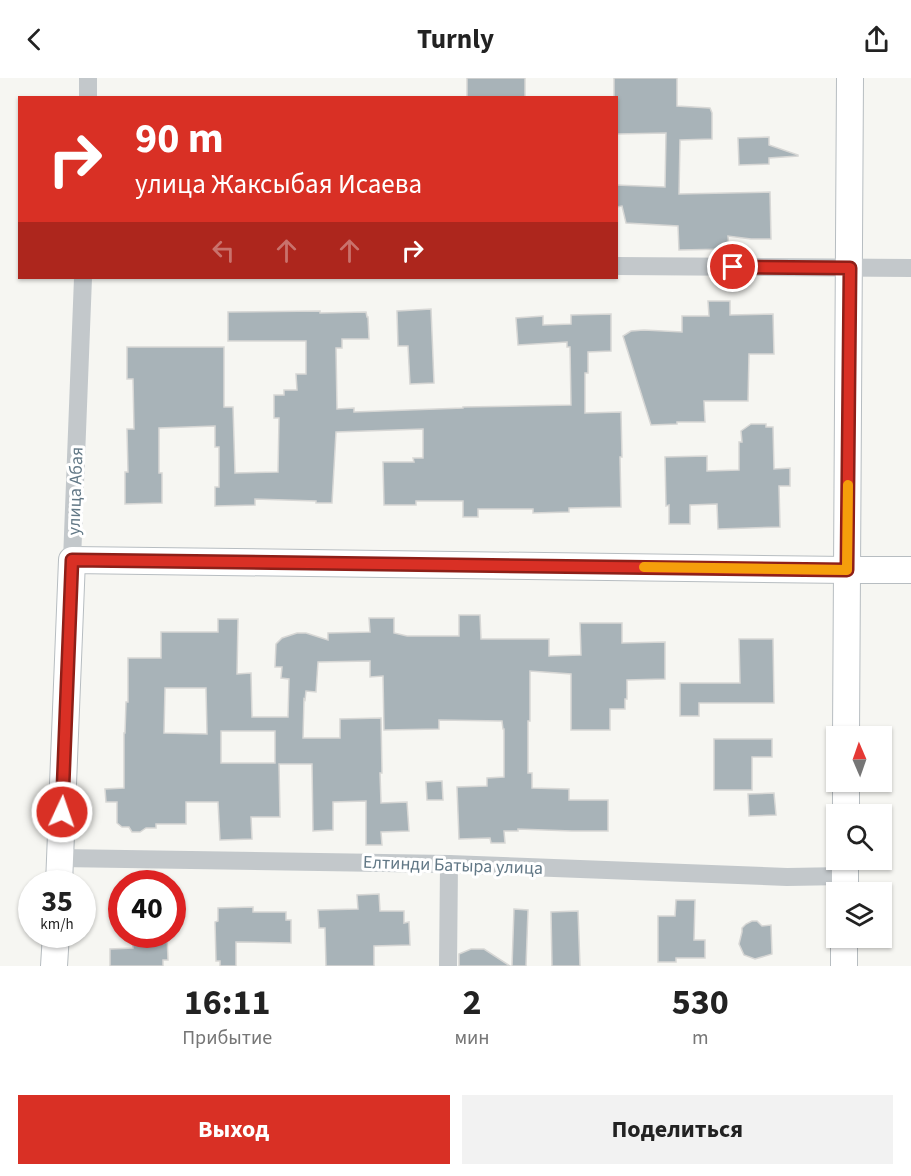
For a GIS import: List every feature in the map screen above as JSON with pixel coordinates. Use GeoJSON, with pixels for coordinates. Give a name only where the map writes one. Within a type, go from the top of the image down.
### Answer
{"type":"FeatureCollection","features":[{"type":"Feature","properties":{"kind":"street"},"geometry":{"type":"LineString","coordinates":[[88,78],[88,96]]}},
{"type":"Feature","properties":{"kind":"street"},"geometry":{"type":"LineString","coordinates":[[846,726],[850,78]]}},
{"type":"Feature","properties":{"kind":"street"},"geometry":{"type":"LineString","coordinates":[[618,266],[911,268]]}},
{"type":"Feature","properties":{"kind":"street","name":"улица Абая"},"geometry":{"type":"LineString","coordinates":[[60,870],[83,279]]}},
{"type":"Feature","properties":{"kind":"street"},"geometry":{"type":"LineString","coordinates":[[72,560],[911,570]]}},
{"type":"Feature","properties":{"kind":"street","name":"Елтинди Батыра улица"},"geometry":{"type":"LineString","coordinates":[[60,858],[449,864],[787,877],[845,876]]}},
{"type":"Feature","properties":{"kind":"street"},"geometry":{"type":"LineString","coordinates":[[448,966],[449,864]]}},
{"type":"Feature","properties":{"kind":"street"},"geometry":{"type":"LineString","coordinates":[[54,966],[55,948]]}},
{"type":"Feature","properties":{"kind":"street"},"geometry":{"type":"LineString","coordinates":[[844,948],[844,966]]}},
{"type":"Feature","properties":{"kind":"building"},"geometry":{"type":"Polygon","coordinates":[[[467,78],[525,78],[525,96],[467,96],[467,78]]]}},
{"type":"Feature","properties":{"kind":"building"},"geometry":{"type":"Polygon","coordinates":[[[614,78],[677,78],[677,106],[710,108],[712,139],[680,140],[679,194],[770,192],[771,239],[728,236],[729,249],[679,250],[678,226],[626,223],[622,206],[618,207],[618,185],[665,187],[666,133],[618,134],[618,96],[614,96],[614,78]]]}},
{"type":"Feature","properties":{"kind":"building"},"geometry":{"type":"Polygon","coordinates":[[[769,137],[769,145],[798,156],[769,158],[769,164],[739,165],[738,138],[769,137]]]}},
{"type":"Feature","properties":{"kind":"building"},"geometry":{"type":"Polygon","coordinates":[[[708,301],[730,301],[730,315],[773,314],[774,354],[749,354],[748,401],[704,401],[705,422],[651,425],[623,336],[631,331],[644,330],[682,332],[682,316],[709,316],[708,301]]]}},
{"type":"Feature","properties":{"kind":"building"},"geometry":{"type":"Polygon","coordinates":[[[431,309],[434,383],[410,384],[408,346],[398,346],[397,311],[431,309]]]}},
{"type":"Feature","properties":{"kind":"building"},"geometry":{"type":"Polygon","coordinates":[[[320,311],[320,313],[366,312],[368,317],[369,339],[342,339],[342,348],[336,348],[337,409],[354,408],[354,412],[571,405],[570,347],[567,347],[567,342],[518,345],[516,318],[543,316],[543,325],[571,324],[571,315],[611,314],[611,351],[588,352],[588,373],[585,373],[585,413],[621,412],[621,507],[569,508],[569,512],[533,513],[533,509],[478,509],[478,517],[463,517],[463,501],[416,501],[416,505],[384,505],[383,462],[414,462],[413,458],[423,458],[423,429],[336,432],[332,503],[255,499],[255,505],[215,506],[215,487],[219,487],[219,447],[215,447],[215,426],[159,428],[162,503],[125,504],[125,472],[128,472],[127,429],[134,429],[133,379],[127,379],[127,347],[224,347],[224,407],[233,407],[235,473],[278,472],[279,418],[274,418],[274,395],[284,395],[284,390],[297,390],[296,374],[306,374],[306,341],[228,341],[228,312],[320,311]]]}},
{"type":"Feature","properties":{"kind":"building"},"geometry":{"type":"Polygon","coordinates":[[[751,424],[766,424],[766,427],[773,427],[774,469],[790,468],[790,486],[779,486],[780,527],[718,529],[717,504],[690,505],[690,524],[669,524],[669,505],[666,506],[665,457],[707,456],[707,471],[739,470],[741,431],[751,424]]]}},
{"type":"Feature","properties":{"kind":"building"},"geometry":{"type":"Polygon","coordinates":[[[459,615],[480,615],[481,639],[549,639],[549,656],[581,655],[580,623],[622,623],[622,643],[665,642],[665,679],[627,680],[625,709],[610,709],[610,730],[571,730],[571,674],[530,671],[528,773],[532,773],[532,788],[569,789],[569,800],[608,800],[608,831],[518,829],[518,831],[504,831],[505,843],[491,843],[490,838],[459,839],[457,787],[487,786],[487,778],[504,777],[502,721],[439,720],[439,729],[384,730],[383,676],[370,677],[370,661],[318,662],[316,692],[306,691],[304,699],[303,738],[340,738],[340,719],[381,718],[381,803],[407,802],[409,831],[381,832],[382,845],[366,845],[366,801],[333,802],[333,830],[313,831],[312,764],[279,764],[280,817],[251,817],[252,839],[220,840],[218,802],[186,802],[186,824],[156,824],[156,828],[132,832],[129,827],[122,827],[117,823],[117,802],[106,802],[105,789],[124,788],[128,658],[161,658],[161,632],[218,632],[218,619],[238,619],[237,674],[251,673],[252,717],[288,717],[289,679],[281,678],[282,667],[275,667],[276,644],[282,638],[297,633],[306,633],[328,640],[328,633],[370,632],[369,618],[394,618],[394,633],[407,636],[459,636],[459,615]],[[165,688],[164,733],[207,734],[206,688],[165,688]],[[221,731],[221,763],[275,763],[275,731],[221,731]]]}},
{"type":"Feature","properties":{"kind":"building"},"geometry":{"type":"Polygon","coordinates":[[[739,639],[773,639],[774,703],[699,703],[699,716],[680,716],[680,683],[740,683],[739,639]]]}},
{"type":"Feature","properties":{"kind":"building"},"geometry":{"type":"Polygon","coordinates":[[[714,739],[772,739],[772,757],[752,757],[752,790],[714,790],[714,739]]]}},
{"type":"Feature","properties":{"kind":"building"},"geometry":{"type":"Polygon","coordinates":[[[442,781],[443,800],[427,800],[426,782],[442,781]]]}},
{"type":"Feature","properties":{"kind":"building"},"geometry":{"type":"Polygon","coordinates":[[[774,793],[776,815],[749,816],[748,794],[774,793]]]}},
{"type":"Feature","properties":{"kind":"building"},"geometry":{"type":"Polygon","coordinates":[[[379,894],[380,911],[404,911],[404,923],[409,922],[410,945],[374,946],[374,966],[326,966],[325,928],[319,928],[318,910],[358,909],[357,895],[379,894]]]}},
{"type":"Feature","properties":{"kind":"building"},"geometry":{"type":"Polygon","coordinates":[[[676,900],[695,900],[694,940],[705,940],[705,958],[676,958],[676,962],[658,962],[658,916],[675,916],[676,900]]]}},
{"type":"Feature","properties":{"kind":"building"},"geometry":{"type":"Polygon","coordinates":[[[253,907],[253,912],[286,912],[286,920],[291,920],[291,943],[236,942],[236,966],[220,966],[220,961],[216,961],[215,922],[218,921],[218,908],[253,907]]]}},
{"type":"Feature","properties":{"kind":"building"},"geometry":{"type":"Polygon","coordinates":[[[514,909],[528,910],[526,966],[512,966],[514,909]]]}},
{"type":"Feature","properties":{"kind":"building"},"geometry":{"type":"Polygon","coordinates":[[[578,911],[580,966],[552,966],[551,912],[578,911]]]}},
{"type":"Feature","properties":{"kind":"building"},"geometry":{"type":"Polygon","coordinates":[[[752,921],[757,921],[762,926],[771,925],[772,954],[755,959],[744,955],[739,944],[742,928],[752,921]]]}},
{"type":"Feature","properties":{"kind":"building"},"geometry":{"type":"Polygon","coordinates":[[[168,948],[168,960],[163,960],[163,966],[110,966],[110,949],[168,948]]]}},
{"type":"Feature","properties":{"kind":"building"},"geometry":{"type":"Polygon","coordinates":[[[471,949],[484,949],[510,966],[459,966],[459,954],[471,949]]]}},
{"type":"Feature","properties":{"kind":"slow traffic"},"geometry":{"type":"LineString","coordinates":[[644,567],[847,570],[848,485]]}},
{"type":"Feature","properties":{"kind":"route"},"geometry":{"type":"LineString","coordinates":[[62,812],[72,560],[847,570],[850,268],[733,267]]}}]}
